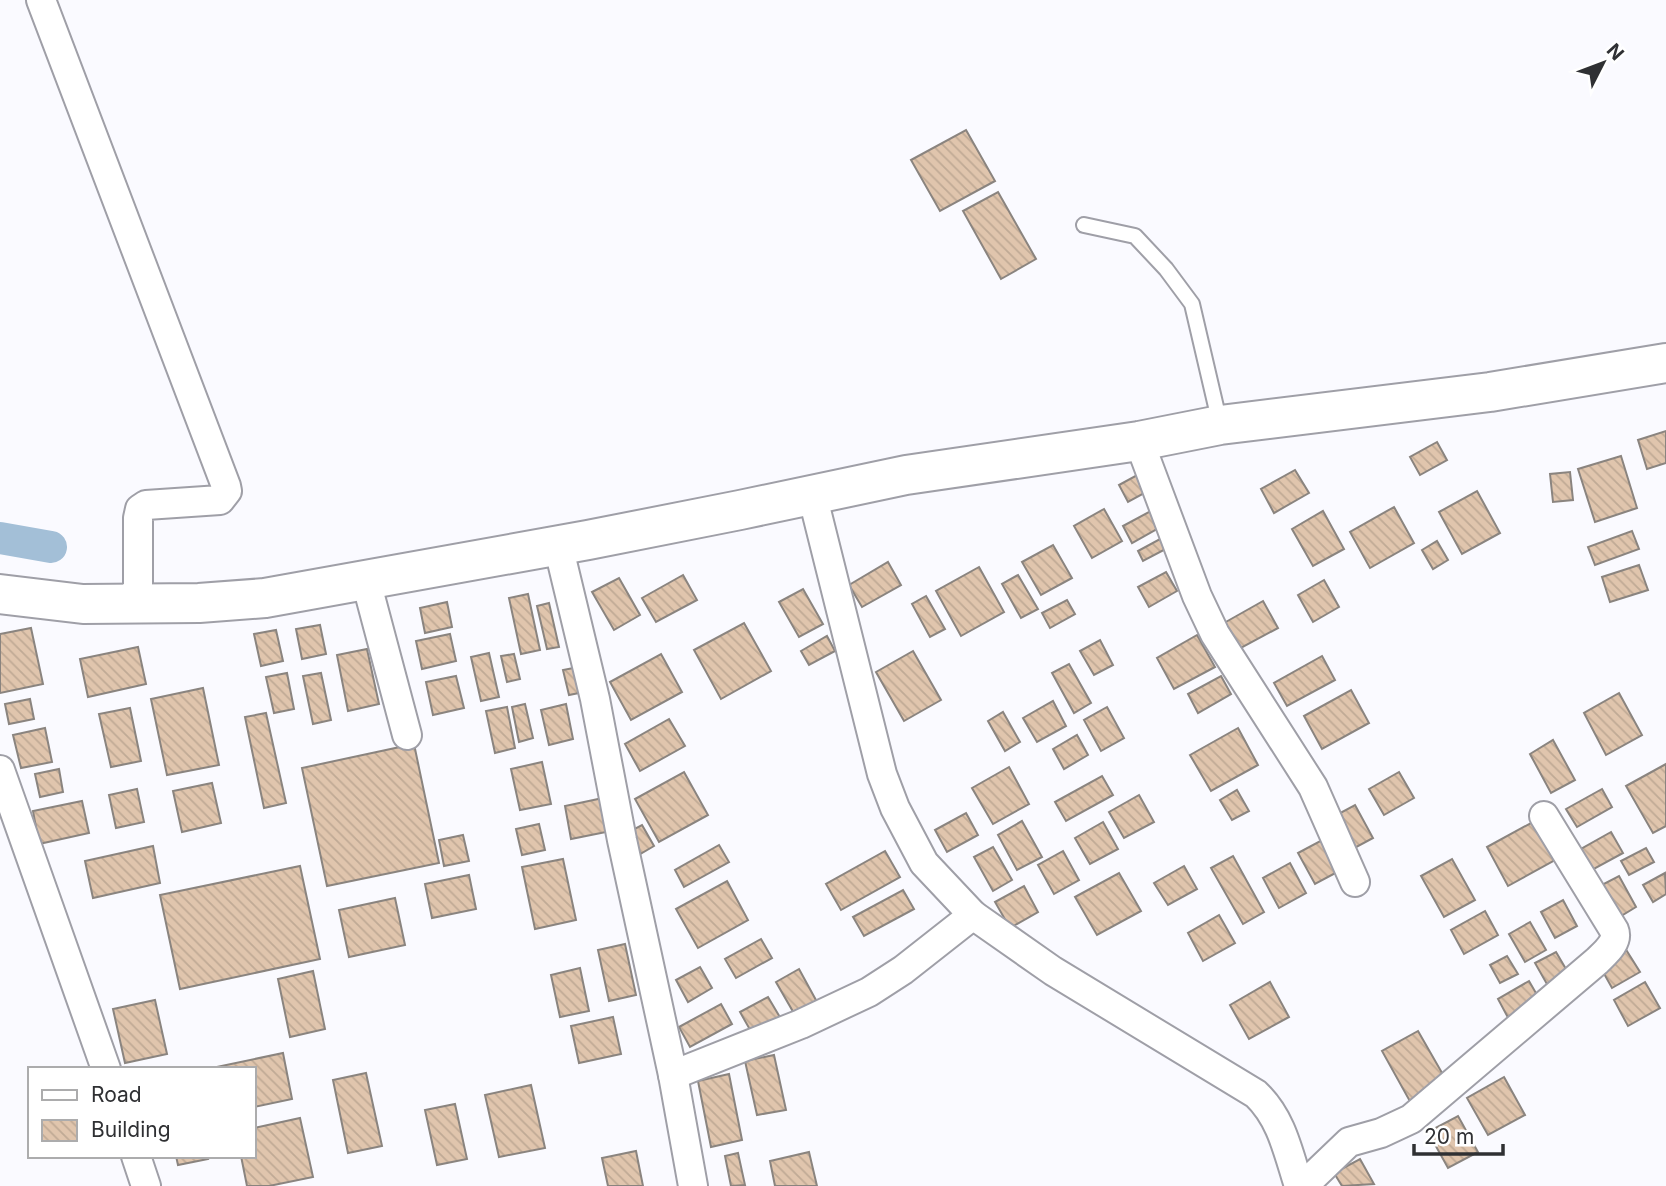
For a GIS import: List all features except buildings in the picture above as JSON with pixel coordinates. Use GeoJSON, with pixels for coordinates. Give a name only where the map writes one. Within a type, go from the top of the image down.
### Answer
{"type":"FeatureCollection","features":[{"type":"Feature","properties":{"kind":"main road"},"geometry":{"type":"LineString","coordinates":[[0,594],[83,604],[131,597],[199,603],[265,598],[558,545],[906,475],[1139,441],[1219,419],[1490,392],[1666,363]]}},
{"type":"Feature","properties":{"kind":"street"},"geometry":{"type":"LineString","coordinates":[[41,0],[227,491],[220,500],[146,505],[140,509],[131,597]]}},
{"type":"Feature","properties":{"kind":"street"},"geometry":{"type":"LineString","coordinates":[[1139,441],[1197,596],[1215,634],[1313,787],[1355,882]]}},
{"type":"Feature","properties":{"kind":"street"},"geometry":{"type":"LineString","coordinates":[[812,494],[882,774],[895,808],[924,863],[973,915],[1053,971],[1256,1094],[1267,1104],[1278,1121],[1301,1186],[1354,1139],[1381,1133],[1411,1119],[1597,961],[1615,941],[1617,935],[1544,816]]}},
{"type":"Feature","properties":{"kind":"street"},"geometry":{"type":"LineString","coordinates":[[558,545],[595,699],[622,840],[673,1075],[693,1186]]}},
{"type":"Feature","properties":{"kind":"street"},"geometry":{"type":"LineString","coordinates":[[366,581],[407,735]]}},
{"type":"Feature","properties":{"kind":"street"},"geometry":{"type":"LineString","coordinates":[[0,770],[105,1067]]}},
{"type":"Feature","properties":{"kind":"street"},"geometry":{"type":"LineString","coordinates":[[673,1075],[801,1024],[869,992],[904,970],[973,915]]}},
{"type":"Feature","properties":{"kind":"street"},"geometry":{"type":"LineString","coordinates":[[137,1158],[146,1186]]}},
{"type":"Feature","properties":{"kind":"lane"},"geometry":{"type":"LineString","coordinates":[[1084,225],[1135,236],[1166,269],[1192,304],[1219,419]]}},
{"type":"Feature","properties":{"kind":"waterway"},"geometry":{"type":"LineString","coordinates":[[0,538],[51,547]]}}]}
